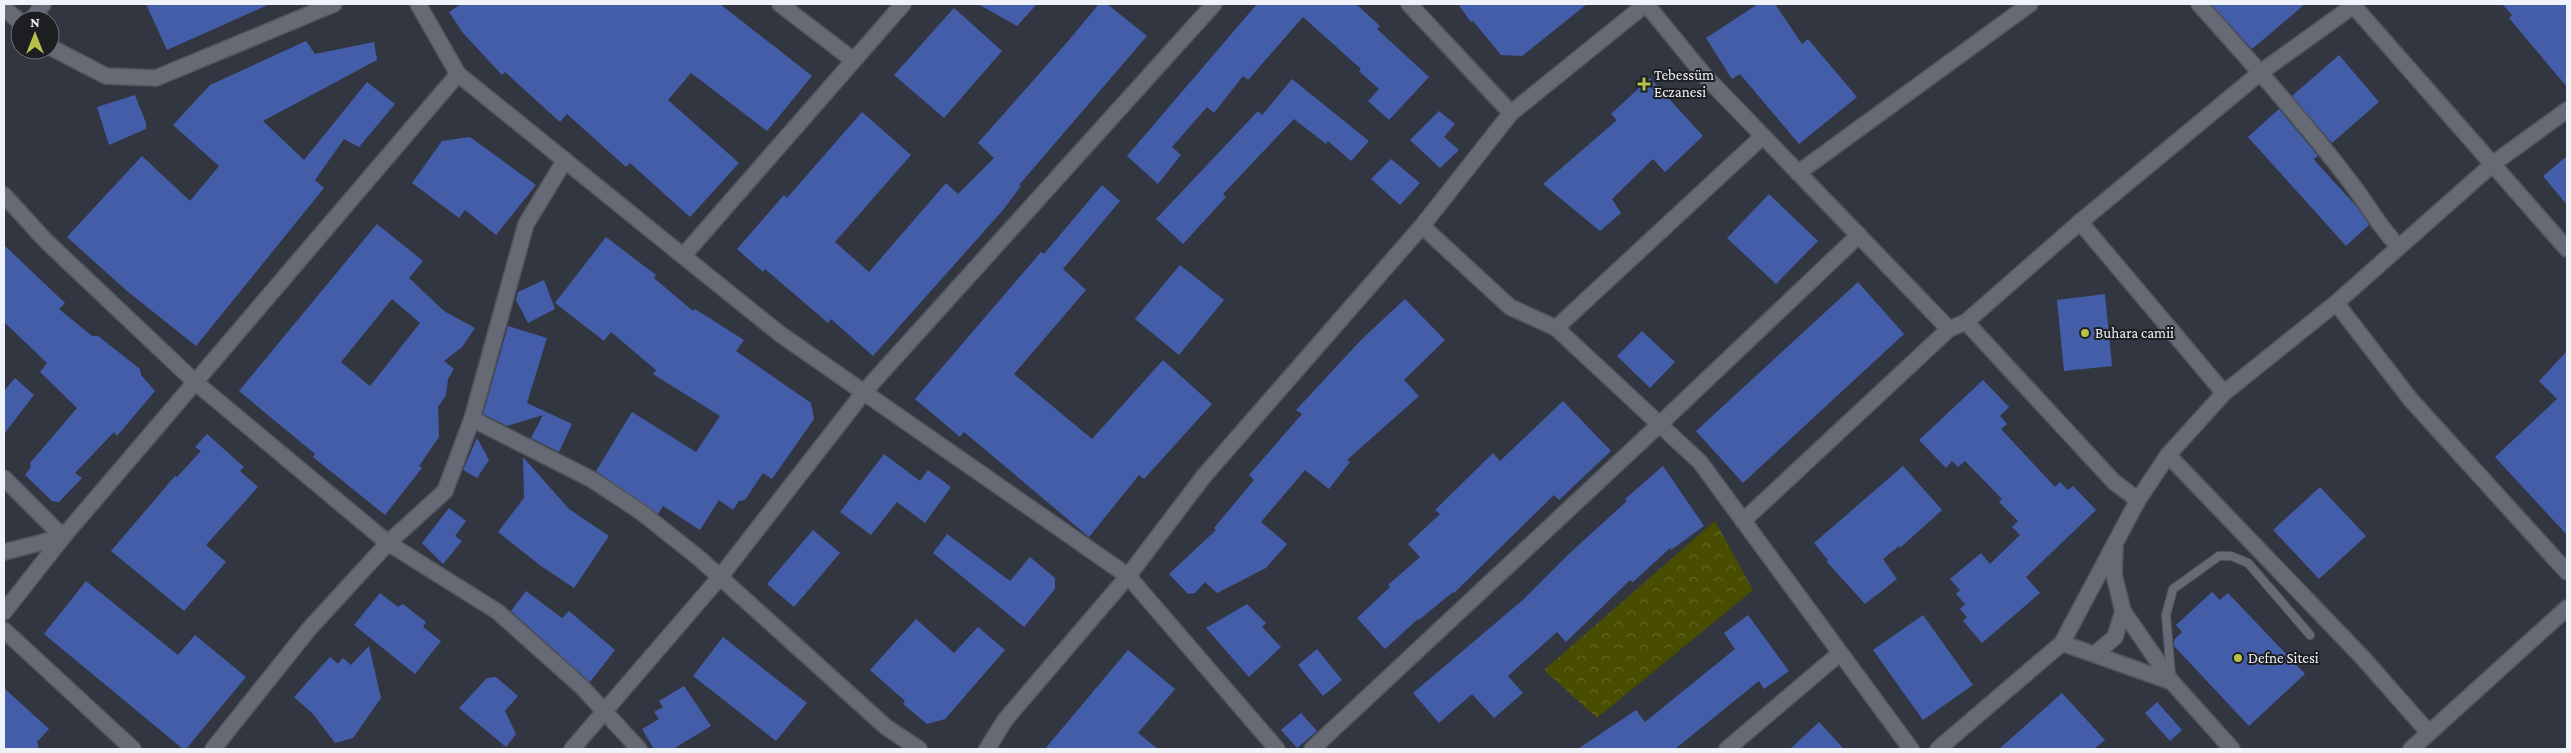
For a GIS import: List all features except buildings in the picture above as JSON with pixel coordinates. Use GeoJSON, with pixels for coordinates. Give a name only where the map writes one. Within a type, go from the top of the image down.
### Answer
{"type":"FeatureCollection","features":[{"type":"Feature","properties":{"kind":"street"},"geometry":{"type":"LineString","coordinates":[[60,52],[106,76],[156,78],[334,4]]}},
{"type":"Feature","properties":{"kind":"street"},"geometry":{"type":"LineString","coordinates":[[418,4],[458,74],[683,256],[780,334],[1128,576],[1277,749]]}},
{"type":"Feature","properties":{"kind":"street"},"geometry":{"type":"LineString","coordinates":[[780,4],[854,60]]}},
{"type":"Feature","properties":{"kind":"street"},"geometry":{"type":"LineString","coordinates":[[683,256],[903,4]]}},
{"type":"Feature","properties":{"kind":"street"},"geometry":{"type":"LineString","coordinates":[[572,749],[720,577],[864,392],[1130,100],[1214,4]]}},
{"type":"Feature","properties":{"kind":"street"},"geometry":{"type":"LineString","coordinates":[[1409,4],[1511,113]]}},
{"type":"Feature","properties":{"kind":"street"},"geometry":{"type":"LineString","coordinates":[[987,749],[1005,720],[1128,576],[1204,476],[1422,226],[1511,113],[1646,4],[1704,76],[1950,329]]}},
{"type":"Feature","properties":{"kind":"street"},"geometry":{"type":"LineString","coordinates":[[1798,173],[2030,4]]}},
{"type":"Feature","properties":{"kind":"street"},"geometry":{"type":"LineString","coordinates":[[2199,4],[2261,72],[2352,184],[2385,233],[2399,247]]}},
{"type":"Feature","properties":{"kind":"street"},"geometry":{"type":"LineString","coordinates":[[1743,521],[1950,329],[1966,322],[2080,222],[2261,72],[2352,5],[2494,163],[2567,248]]}},
{"type":"Feature","properties":{"kind":"street"},"geometry":{"type":"LineString","coordinates":[[4,612],[63,537],[458,74]]}},
{"type":"Feature","properties":{"kind":"street"},"geometry":{"type":"LineString","coordinates":[[1938,749],[2062,643],[2138,500],[2168,455],[2224,393],[2336,303],[2494,163],[2567,110]]}},
{"type":"Feature","properties":{"kind":"street"},"geometry":{"type":"LineString","coordinates":[[1556,328],[1763,136]]}},
{"type":"Feature","properties":{"kind":"street"},"geometry":{"type":"LineString","coordinates":[[213,749],[309,629],[388,542],[445,492],[472,419],[526,224],[565,160]]}},
{"type":"Feature","properties":{"kind":"street"},"geometry":{"type":"LineString","coordinates":[[4,195],[46,241],[195,382],[388,542],[498,612],[582,687],[640,749]]}},
{"type":"Feature","properties":{"kind":"street"},"geometry":{"type":"LineString","coordinates":[[2080,222],[2224,393]]}},
{"type":"Feature","properties":{"kind":"street"},"geometry":{"type":"LineString","coordinates":[[1422,226],[1510,307],[1556,328],[1661,423],[1700,462],[1839,654],[1911,749]]}},
{"type":"Feature","properties":{"kind":"street"},"geometry":{"type":"LineString","coordinates":[[1312,749],[1661,423],[1858,235]]}},
{"type":"Feature","properties":{"kind":"street"},"geometry":{"type":"LineString","coordinates":[[2336,303],[2411,400],[2567,572]]}},
{"type":"Feature","properties":{"kind":"street"},"geometry":{"type":"LineString","coordinates":[[1966,322],[2114,482],[2138,500]]}},
{"type":"Feature","properties":{"kind":"street"},"geometry":{"type":"LineString","coordinates":[[472,419],[591,479],[640,512],[720,577],[886,727],[919,749]]}},
{"type":"Feature","properties":{"kind":"street"},"geometry":{"type":"LineString","coordinates":[[2168,455],[2363,658],[2429,733]]}},
{"type":"Feature","properties":{"kind":"street"},"geometry":{"type":"LineString","coordinates":[[4,478],[63,537]]}},
{"type":"Feature","properties":{"kind":"street"},"geometry":{"type":"LineString","coordinates":[[4,552],[63,537]]}},
{"type":"Feature","properties":{"kind":"street"},"geometry":{"type":"LineString","coordinates":[[2115,543],[2114,575],[2123,611],[2172,682],[2232,749]]}},
{"type":"Feature","properties":{"kind":"street"},"geometry":{"type":"LineString","coordinates":[[2411,749],[2567,608]]}},
{"type":"Feature","properties":{"kind":"street"},"geometry":{"type":"LineString","coordinates":[[2095,654],[2115,637],[2123,611]]}},
{"type":"Feature","properties":{"kind":"street"},"geometry":{"type":"LineString","coordinates":[[4,630],[133,749]]}},
{"type":"Feature","properties":{"kind":"street"},"geometry":{"type":"LineString","coordinates":[[2062,643],[2172,682]]}},
{"type":"Feature","properties":{"kind":"street"},"geometry":{"type":"LineString","coordinates":[[1727,749],[1839,654]]}},
{"type":"Feature","properties":{"kind":"lane"},"geometry":{"type":"LineString","coordinates":[[2172,682],[2166,615],[2173,589],[2219,556],[2231,556],[2248,562],[2310,635]]}},
{"type":"Feature","properties":{"kind":"green space"},"geometry":{"type":"Polygon","coordinates":[[[1715,521],[1753,590],[1597,718],[1544,670],[1715,521]]]}},
{"type":"Feature","properties":{"kind":"place","name":"Tebessüm Eczanesi"},"geometry":{"type":"Point","coordinates":[1644,84]}},
{"type":"Feature","properties":{"kind":"place","name":"Buhara camii"},"geometry":{"type":"Point","coordinates":[2085,333]}},
{"type":"Feature","properties":{"kind":"place","name":"Defne Sitesi"},"geometry":{"type":"Point","coordinates":[2238,658]}}]}
